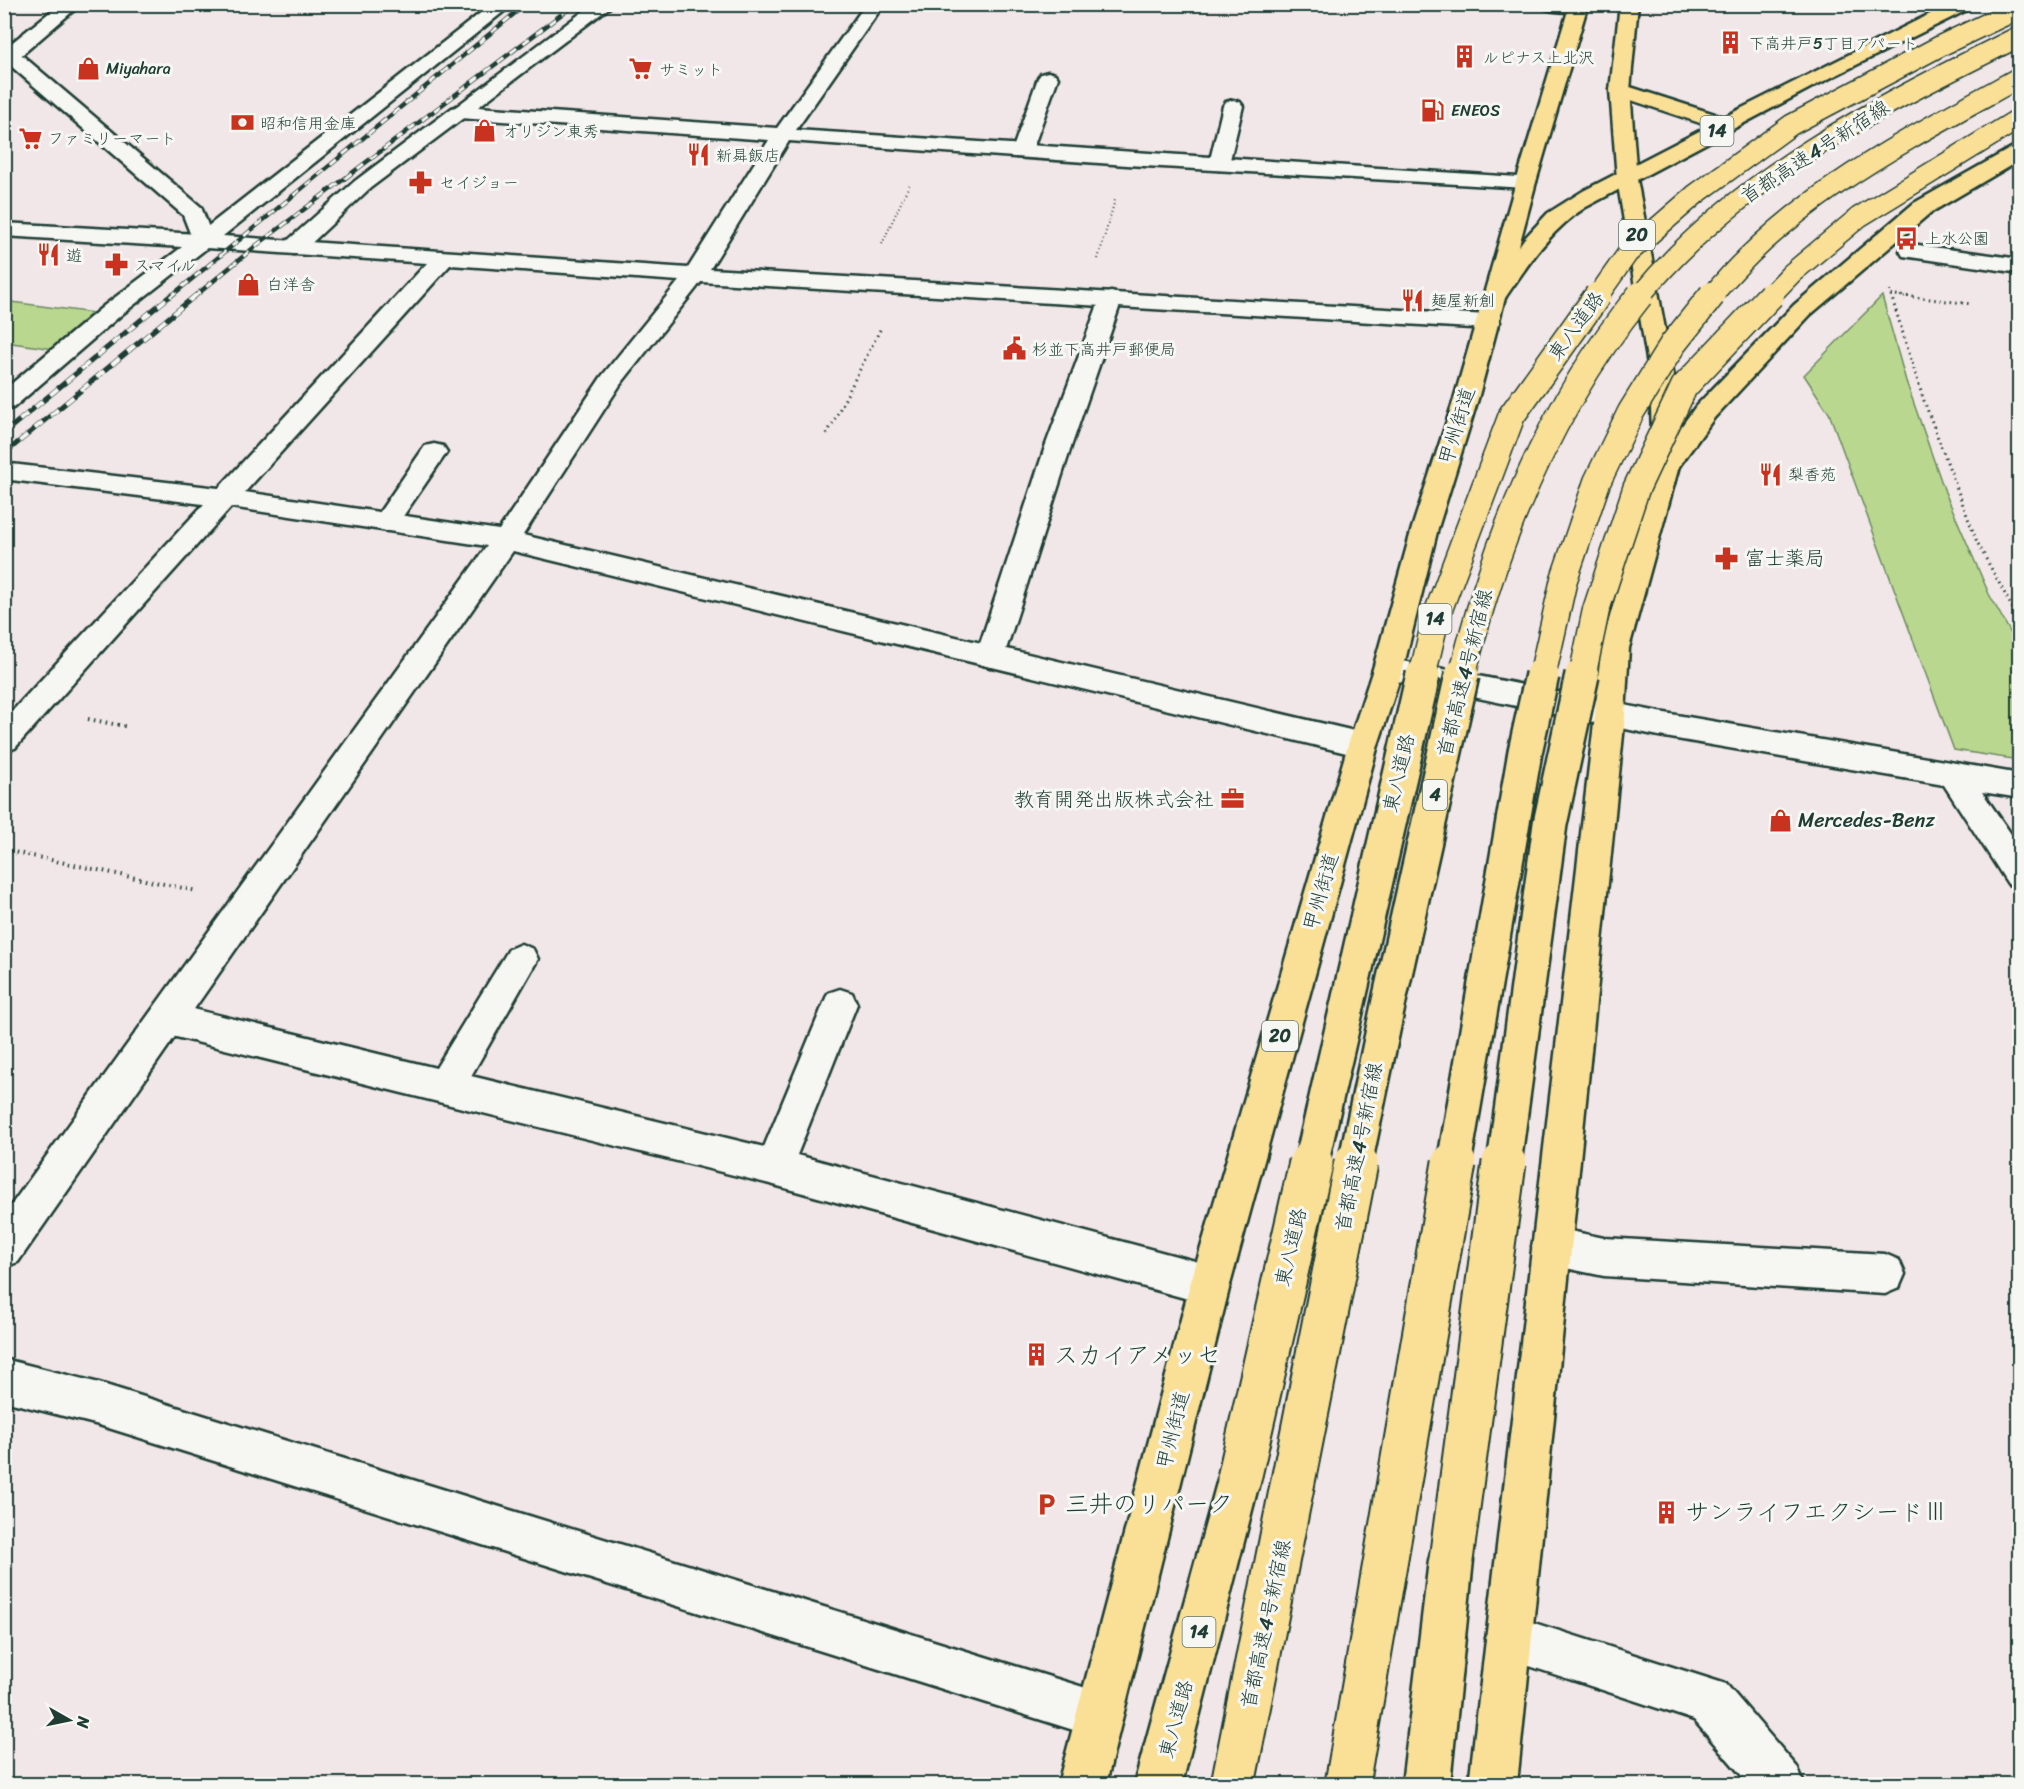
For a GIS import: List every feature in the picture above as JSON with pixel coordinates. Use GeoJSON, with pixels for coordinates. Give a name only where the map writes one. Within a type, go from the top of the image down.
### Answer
{"type":"FeatureCollection","features":[{"type":"Feature","properties":{"kind":"main road","name":"20"},"geometry":{"type":"LineString","coordinates":[[1493,1785],[1610,715],[1615,648],[1666,466],[1662,377],[1627,179],[1620,90],[1629,4]]}},
{"type":"Feature","properties":{"kind":"main road","name":"14"},"geometry":{"type":"LineString","coordinates":[[1493,308],[1527,251],[1556,218],[1595,194],[1768,102],[1965,4]]}},
{"type":"Feature","properties":{"kind":"main road","name":"甲州街道"},"geometry":{"type":"LineString","coordinates":[[1082,1785],[1210,1285],[1363,745],[1388,669],[1425,528],[1493,308],[1526,182],[1579,5]]}},
{"type":"Feature","properties":{"kind":"main road","name":"東八道路"},"geometry":{"type":"LineString","coordinates":[[1158,1785],[1239,1479],[1436,618],[1512,415],[1628,253],[1696,194],[1791,125],[1942,45],[2019,8]]}},
{"type":"Feature","properties":{"kind":"main road","name":"首都高速4号新宿線"},"geometry":{"type":"LineString","coordinates":[[1233,1785],[1276,1578],[1384,1020],[1465,666],[1493,564],[1531,464],[1570,392],[1604,343],[1678,253],[1740,199],[1816,146],[1911,91],[2019,36]]}},
{"type":"Feature","properties":{"kind":"main road","name":"首都高速4号新宿線"},"geometry":{"type":"LineString","coordinates":[[1347,1785],[1525,752],[1564,579],[1597,482],[1631,412],[1673,344],[1729,275],[1789,219],[1863,165],[2019,77]]}},
{"type":"Feature","properties":{"kind":"main road"},"geometry":{"type":"LineString","coordinates":[[1620,90],[1727,125]]}},
{"type":"Feature","properties":{"kind":"main road"},"geometry":{"type":"LineString","coordinates":[[1426,1785],[1451,1560],[1550,824],[1596,610],[1636,489],[1684,387],[1792,273],[1859,217],[2019,118]]}},
{"type":"Feature","properties":{"kind":"main road"},"geometry":{"type":"LineString","coordinates":[[1666,466],[1705,412],[1802,310],[1922,208],[2019,151]]}},
{"type":"Feature","properties":{"kind":"street"},"geometry":{"type":"LineString","coordinates":[[72,4],[6,54],[193,212],[203,242]]}},
{"type":"Feature","properties":{"kind":"street"},"geometry":{"type":"LineString","coordinates":[[4,403],[113,310],[203,242],[504,4]]}},
{"type":"Feature","properties":{"kind":"street"},"geometry":{"type":"LineString","coordinates":[[294,246],[362,185],[605,4]]}},
{"type":"Feature","properties":{"kind":"street"},"geometry":{"type":"LineString","coordinates":[[4,1248],[506,540],[611,381],[695,275],[783,134],[875,4]]}},
{"type":"Feature","properties":{"kind":"street"},"geometry":{"type":"LineString","coordinates":[[1546,4],[1579,5]]}},
{"type":"Feature","properties":{"kind":"street"},"geometry":{"type":"LineString","coordinates":[[1022,151],[1048,78]]}},
{"type":"Feature","properties":{"kind":"street"},"geometry":{"type":"LineString","coordinates":[[1219,164],[1233,106]]}},
{"type":"Feature","properties":{"kind":"street"},"geometry":{"type":"LineString","coordinates":[[459,112],[1128,159],[1526,182]]}},
{"type":"Feature","properties":{"kind":"street"},"geometry":{"type":"LineString","coordinates":[[4,229],[294,246],[443,259],[695,275],[1099,298],[1493,308]]}},
{"type":"Feature","properties":{"kind":"street"},"geometry":{"type":"LineString","coordinates":[[1911,251],[2019,266]]}},
{"type":"Feature","properties":{"kind":"street"},"geometry":{"type":"LineString","coordinates":[[4,740],[443,259]]}},
{"type":"Feature","properties":{"kind":"street"},"geometry":{"type":"LineString","coordinates":[[990,656],[1058,447],[1099,298]]}},
{"type":"Feature","properties":{"kind":"street"},"geometry":{"type":"LineString","coordinates":[[386,522],[434,452]]}},
{"type":"Feature","properties":{"kind":"street"},"geometry":{"type":"LineString","coordinates":[[11,472],[227,498],[506,540],[1363,745]]}},
{"type":"Feature","properties":{"kind":"street"},"geometry":{"type":"LineString","coordinates":[[1388,669],[1610,715],[2019,786]]}},
{"type":"Feature","properties":{"kind":"street"},"geometry":{"type":"LineString","coordinates":[[1955,776],[2019,874]]}},
{"type":"Feature","properties":{"kind":"street"},"geometry":{"type":"LineString","coordinates":[[445,1086],[521,959]]}},
{"type":"Feature","properties":{"kind":"street"},"geometry":{"type":"LineString","coordinates":[[774,1167],[840,1004]]}},
{"type":"Feature","properties":{"kind":"street"},"geometry":{"type":"LineString","coordinates":[[168,1018],[774,1167],[1210,1285]]}},
{"type":"Feature","properties":{"kind":"street"},"geometry":{"type":"LineString","coordinates":[[1551,1246],[1604,1257],[1885,1274]]}},
{"type":"Feature","properties":{"kind":"street"},"geometry":{"type":"LineString","coordinates":[[4,1380],[99,1404],[1099,1714]]}},
{"type":"Feature","properties":{"kind":"street"},"geometry":{"type":"LineString","coordinates":[[1509,1638],[1709,1701],[1780,1785]]}},
{"type":"Feature","properties":{"kind":"path"},"geometry":{"type":"LineString","coordinates":[[862,285],[929,144]]}},
{"type":"Feature","properties":{"kind":"path"},"geometry":{"type":"LineString","coordinates":[[1099,298],[1128,159]]}},
{"type":"Feature","properties":{"kind":"path"},"geometry":{"type":"LineString","coordinates":[[827,434],[902,287]]}},
{"type":"Feature","properties":{"kind":"path"},"geometry":{"type":"LineString","coordinates":[[1888,288],[1893,295],[1923,398],[1977,542],[2019,622]]}},
{"type":"Feature","properties":{"kind":"path"},"geometry":{"type":"LineString","coordinates":[[1893,295],[1973,304]]}},
{"type":"Feature","properties":{"kind":"path"},"geometry":{"type":"LineString","coordinates":[[4,850],[250,902]]}},
{"type":"Feature","properties":{"kind":"green space"},"geometry":{"type":"Polygon","coordinates":[[[1882,296],[1906,381],[1945,492],[1989,594],[2019,648],[2019,760],[1954,750],[1829,413],[1804,375],[1882,296]]]}},
{"type":"Feature","properties":{"kind":"green space"},"geometry":{"type":"Polygon","coordinates":[[[4,301],[94,313],[54,349],[5,342],[4,301]]]}},
{"type":"Feature","properties":{"kind":"railway"},"geometry":{"type":"LineString","coordinates":[[170,297],[526,4]]}},
{"type":"Feature","properties":{"kind":"railway"},"geometry":{"type":"LineString","coordinates":[[194,297],[257,245],[575,4]]}},
{"type":"Feature","properties":{"kind":"railway"},"geometry":{"type":"LineString","coordinates":[[4,433],[171,295]]}},
{"type":"Feature","properties":{"kind":"railway"},"geometry":{"type":"LineString","coordinates":[[4,454],[196,295]]}},
{"type":"Feature","properties":{"kind":"place","name":"下高井戸5丁目アパート"},"geometry":{"type":"Point","coordinates":[1731,43]}},
{"type":"Feature","properties":{"kind":"place","name":"ルピナス上北沢"},"geometry":{"type":"Point","coordinates":[1465,57]}},
{"type":"Feature","properties":{"kind":"place","name":"Miyahara"},"geometry":{"type":"Point","coordinates":[88,68]}},
{"type":"Feature","properties":{"kind":"place","name":"サミット"},"geometry":{"type":"Point","coordinates":[641,69]}},
{"type":"Feature","properties":{"kind":"place","name":"ENEOS"},"geometry":{"type":"Point","coordinates":[1433,110]}},
{"type":"Feature","properties":{"kind":"place","name":"昭和信用金庫"},"geometry":{"type":"Point","coordinates":[242,123]}},
{"type":"Feature","properties":{"kind":"place","name":"オリジン東秀"},"geometry":{"type":"Point","coordinates":[485,131]}},
{"type":"Feature","properties":{"kind":"place","name":"ファミリーマート"},"geometry":{"type":"Point","coordinates":[30,138]}},
{"type":"Feature","properties":{"kind":"place","name":"新曻飯店"},"geometry":{"type":"Point","coordinates":[698,155]}},
{"type":"Feature","properties":{"kind":"place","name":"セイジョー"},"geometry":{"type":"Point","coordinates":[421,182]}},
{"type":"Feature","properties":{"kind":"place","name":"上水公園"},"geometry":{"type":"Point","coordinates":[1907,238]}},
{"type":"Feature","properties":{"kind":"place","name":"遊"},"geometry":{"type":"Point","coordinates":[48,255]}},
{"type":"Feature","properties":{"kind":"place","name":"スマイル"},"geometry":{"type":"Point","coordinates":[116,265]}},
{"type":"Feature","properties":{"kind":"place","name":"白洋舎"},"geometry":{"type":"Point","coordinates":[249,284]}},
{"type":"Feature","properties":{"kind":"place","name":"麺屋新創"},"geometry":{"type":"Point","coordinates":[1413,300]}},
{"type":"Feature","properties":{"kind":"place","name":"杉並下高井戸郵便局"},"geometry":{"type":"Point","coordinates":[1014,349]}},
{"type":"Feature","properties":{"kind":"place","name":"梨香苑"},"geometry":{"type":"Point","coordinates":[1770,474]}},
{"type":"Feature","properties":{"kind":"place","name":"富士薬局"},"geometry":{"type":"Point","coordinates":[1727,558]}},
{"type":"Feature","properties":{"kind":"place","name":"教育開発出版株式会社"},"geometry":{"type":"Point","coordinates":[1232,799]}},
{"type":"Feature","properties":{"kind":"place","name":"Mercedes-Benz"},"geometry":{"type":"Point","coordinates":[1780,820]}},
{"type":"Feature","properties":{"kind":"place","name":"スカイアメッセ"},"geometry":{"type":"Point","coordinates":[1036,1355]}},
{"type":"Feature","properties":{"kind":"place","name":"三井のリパーク"},"geometry":{"type":"Point","coordinates":[1047,1504]}},
{"type":"Feature","properties":{"kind":"place","name":"サンライフエクシードⅢ"},"geometry":{"type":"Point","coordinates":[1667,1512]}}]}
